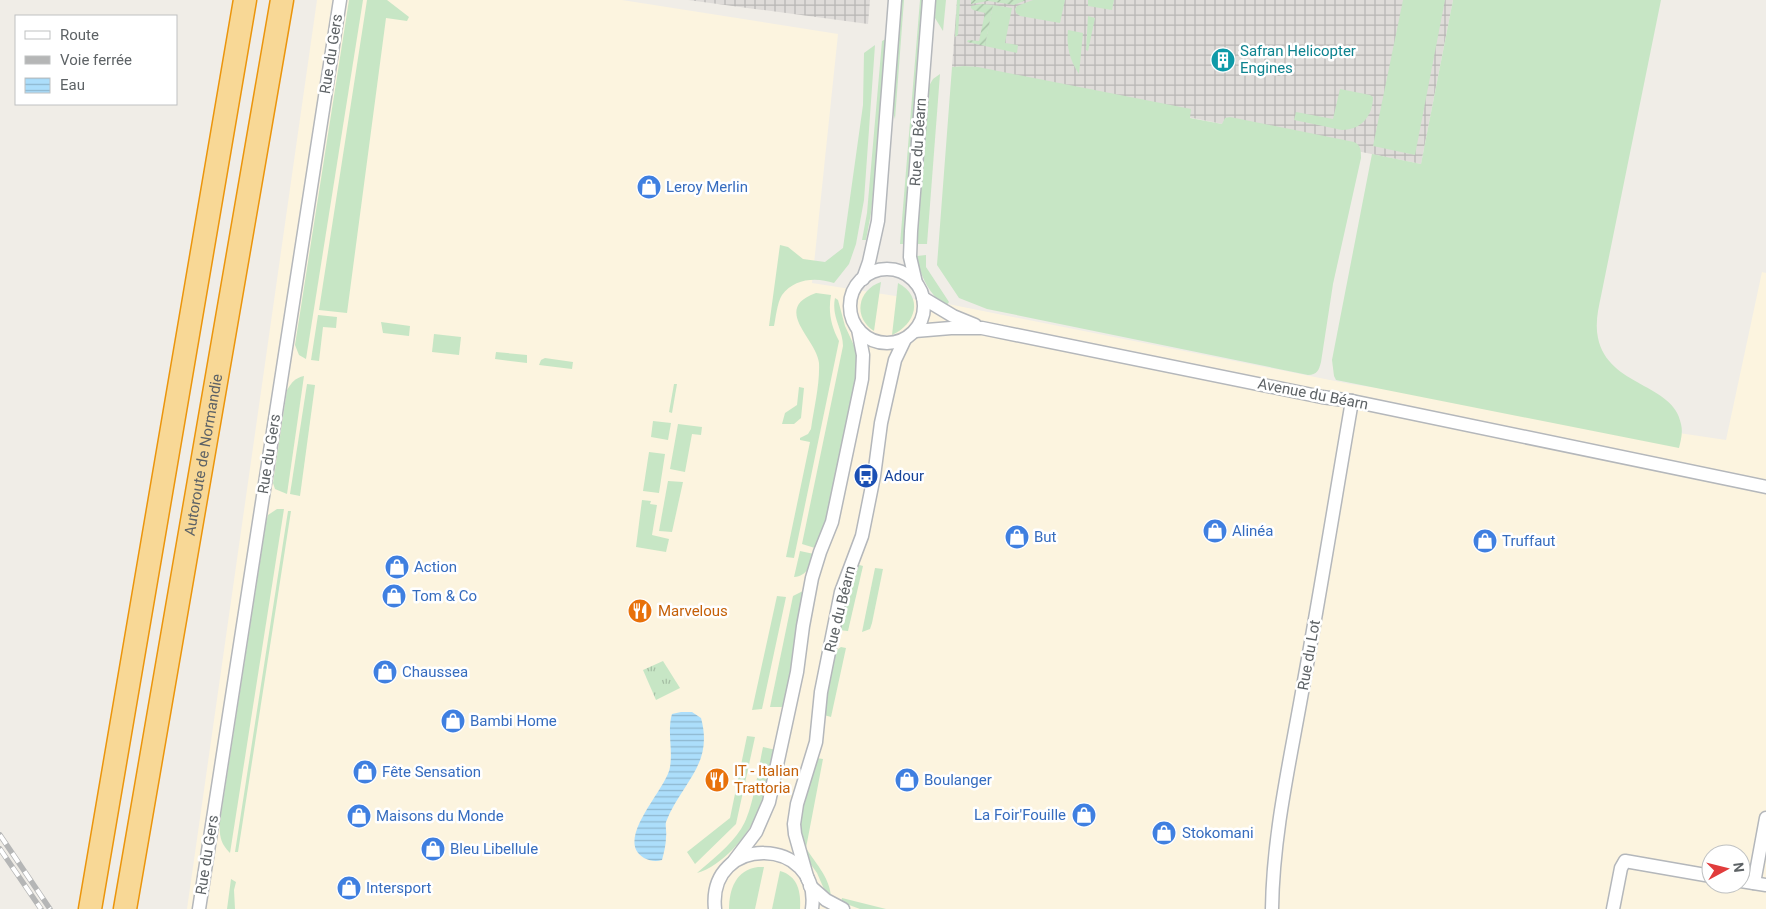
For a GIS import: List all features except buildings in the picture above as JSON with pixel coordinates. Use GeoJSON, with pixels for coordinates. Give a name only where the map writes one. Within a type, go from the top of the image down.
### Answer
{"type":"FeatureCollection","features":[{"type":"Feature","properties":{"kind":"highway"},"geometry":{"type":"LineString","coordinates":[[90,909],[245,0]]}},
{"type":"Feature","properties":{"kind":"highway","name":"Autoroute de Normandie"},"geometry":{"type":"LineString","coordinates":[[125,909],[282,0]]}},
{"type":"Feature","properties":{"kind":"street","name":"Rue du Gers"},"geometry":{"type":"LineString","coordinates":[[198,909],[340,0]]}},
{"type":"Feature","properties":{"kind":"street"},"geometry":{"type":"LineString","coordinates":[[863,280],[878,221],[895,0]]}},
{"type":"Feature","properties":{"kind":"street","name":"Rue du Béarn"},"geometry":{"type":"LineString","coordinates":[[916,283],[910,257],[911,231],[929,0]]}},
{"type":"Feature","properties":{"kind":"street"},"geometry":{"type":"LineString","coordinates":[[891,269],[909,276],[916,283],[923,298],[923,315],[910,335],[893,343],[881,342],[868,338],[858,329],[854,320],[851,301],[854,292],[863,280],[873,272],[891,269]]}},
{"type":"Feature","properties":{"kind":"street","name":"Avenue du Béarn"},"geometry":{"type":"LineString","coordinates":[[923,298],[953,316],[982,328]]}},
{"type":"Feature","properties":{"kind":"street","name":"Avenue du Béarn"},"geometry":{"type":"LineString","coordinates":[[910,335],[951,328],[982,328],[1352,401],[1766,488]]}},
{"type":"Feature","properties":{"kind":"street","name":"Rue du Béarn"},"geometry":{"type":"LineString","coordinates":[[715,909],[717,885],[725,870],[749,844],[769,802],[798,672],[802,626],[812,578],[822,544],[832,522],[862,379],[863,355],[858,329]]}},
{"type":"Feature","properties":{"kind":"street","name":"Rue du Béarn"},"geometry":{"type":"LineString","coordinates":[[812,909],[813,898],[795,834],[794,824],[797,804],[816,742],[822,692],[841,592],[862,536],[874,476],[881,423],[895,360],[910,335]]}},
{"type":"Feature","properties":{"kind":"street","name":"Rue du Lot"},"geometry":{"type":"LineString","coordinates":[[1272,909],[1272,875],[1285,785],[1352,401]]}},
{"type":"Feature","properties":{"kind":"street"},"geometry":{"type":"LineString","coordinates":[[1760,884],[1766,818]]}},
{"type":"Feature","properties":{"kind":"street"},"geometry":{"type":"LineString","coordinates":[[734,862],[761,852],[775,853],[791,860],[801,870],[809,883],[826,900],[842,909]]}},
{"type":"Feature","properties":{"kind":"street"},"geometry":{"type":"LineString","coordinates":[[1613,909],[1621,868],[1625,861],[1701,874]]}},
{"type":"Feature","properties":{"kind":"shaded area"},"geometry":{"type":"Polygon","coordinates":[[[317,0],[622,0],[838,34],[812,283],[953,305],[1350,384],[1726,440],[1762,272],[1766,273],[1766,909],[187,909],[317,0]]]}},
{"type":"Feature","properties":{"kind":"shaded area"},"geometry":{"type":"Polygon","coordinates":[[[688,0],[870,0],[868,24],[688,0]]]}},
{"type":"Feature","properties":{"kind":"shaded area"},"geometry":{"type":"Polygon","coordinates":[[[957,0],[1453,0],[1421,164],[979,75],[980,68],[952,67],[957,0]]]}},
{"type":"Feature","properties":{"kind":"green space"},"geometry":{"type":"Polygon","coordinates":[[[349,0],[363,0],[306,359],[299,355],[295,345],[349,0]]]}},
{"type":"Feature","properties":{"kind":"green space"},"geometry":{"type":"Polygon","coordinates":[[[367,0],[387,0],[409,17],[407,21],[386,18],[347,313],[319,310],[367,0]]]}},
{"type":"Feature","properties":{"kind":"green space"},"geometry":{"type":"Polygon","coordinates":[[[898,0],[904,0],[895,119],[892,109],[898,0]]]}},
{"type":"Feature","properties":{"kind":"green space"},"geometry":{"type":"Polygon","coordinates":[[[920,0],[925,0],[907,244],[900,244],[920,0]]]}},
{"type":"Feature","properties":{"kind":"green space"},"geometry":{"type":"Polygon","coordinates":[[[936,0],[946,0],[943,31],[935,18],[936,0]]]}},
{"type":"Feature","properties":{"kind":"green space"},"geometry":{"type":"Polygon","coordinates":[[[957,0],[960,0],[958,35],[955,37],[957,0]]]}},
{"type":"Feature","properties":{"kind":"green space"},"geometry":{"type":"Polygon","coordinates":[[[971,0],[1026,0],[1014,5],[988,1],[971,4],[971,0]]]}},
{"type":"Feature","properties":{"kind":"green space"},"geometry":{"type":"Polygon","coordinates":[[[1033,0],[1065,0],[1060,23],[1020,16],[1016,13],[1015,9],[1017,6],[1033,0]]]}},
{"type":"Feature","properties":{"kind":"green space"},"geometry":{"type":"Polygon","coordinates":[[[1088,0],[1114,0],[1112,10],[1088,6],[1088,0]]]}},
{"type":"Feature","properties":{"kind":"green space"},"geometry":{"type":"Polygon","coordinates":[[[1403,0],[1445,0],[1415,155],[1373,146],[1403,0]]]}},
{"type":"Feature","properties":{"kind":"green space"},"geometry":{"type":"Polygon","coordinates":[[[1453,0],[1661,0],[1599,306],[1597,328],[1598,338],[1604,354],[1614,366],[1666,400],[1676,411],[1682,427],[1679,448],[1336,380],[1332,360],[1372,154],[1421,164],[1453,0]]]}},
{"type":"Feature","properties":{"kind":"green space"},"geometry":{"type":"Polygon","coordinates":[[[981,4],[993,5],[985,46],[967,42],[968,40],[979,41],[985,13],[973,10],[971,6],[981,4]]]}},
{"type":"Feature","properties":{"kind":"green space"},"geometry":{"type":"Polygon","coordinates":[[[993,5],[1012,8],[1005,43],[1018,45],[1017,53],[985,46],[993,5]]]}},
{"type":"Feature","properties":{"kind":"green space"},"geometry":{"type":"Polygon","coordinates":[[[1088,16],[1095,18],[1088,51],[1086,50],[1088,16]]]}},
{"type":"Feature","properties":{"kind":"green space"},"geometry":{"type":"Polygon","coordinates":[[[1068,30],[1083,33],[1079,74],[1069,53],[1068,30]]]}},
{"type":"Feature","properties":{"kind":"green space"},"geometry":{"type":"Polygon","coordinates":[[[888,38],[871,213],[866,240],[862,240],[867,213],[882,41],[888,38]]]}},
{"type":"Feature","properties":{"kind":"green space"},"geometry":{"type":"Polygon","coordinates":[[[875,45],[864,200],[856,244],[849,264],[834,283],[806,280],[787,289],[779,302],[774,326],[769,326],[780,245],[788,247],[803,259],[825,262],[843,248],[863,105],[864,53],[875,45]]]}},
{"type":"Feature","properties":{"kind":"green space"},"geometry":{"type":"Polygon","coordinates":[[[952,67],[978,67],[1191,109],[1190,118],[1222,124],[1225,118],[1230,117],[1356,143],[1360,148],[1361,158],[1333,284],[1321,362],[1317,372],[1308,375],[987,309],[959,298],[937,265],[952,67]]]}},
{"type":"Feature","properties":{"kind":"green space"},"geometry":{"type":"Polygon","coordinates":[[[940,74],[927,244],[917,244],[915,218],[926,91],[933,79],[940,74]]]}},
{"type":"Feature","properties":{"kind":"green space"},"geometry":{"type":"Polygon","coordinates":[[[1340,89],[1373,97],[1371,110],[1365,121],[1360,125],[1355,128],[1342,130],[1294,120],[1296,112],[1333,119],[1340,89]]]}},
{"type":"Feature","properties":{"kind":"green space"},"geometry":{"type":"Polygon","coordinates":[[[926,255],[926,267],[949,302],[946,306],[930,291],[920,270],[917,256],[926,255]]]}},
{"type":"Feature","properties":{"kind":"green space"},"geometry":{"type":"Polygon","coordinates":[[[881,282],[874,331],[863,319],[861,305],[867,291],[881,282]]]}},
{"type":"Feature","properties":{"kind":"green space"},"geometry":{"type":"Polygon","coordinates":[[[898,283],[911,295],[914,310],[907,324],[892,335],[898,283]]]}},
{"type":"Feature","properties":{"kind":"green space"},"geometry":{"type":"Polygon","coordinates":[[[816,293],[831,295],[831,319],[839,341],[794,558],[786,557],[810,442],[800,440],[800,438],[808,434],[811,429],[819,371],[816,354],[800,325],[797,307],[803,300],[816,293]]]}},
{"type":"Feature","properties":{"kind":"green space"},"geometry":{"type":"Polygon","coordinates":[[[835,298],[838,300],[845,326],[857,352],[857,378],[826,523],[815,548],[802,544],[843,346],[834,305],[835,298]]]}},
{"type":"Feature","properties":{"kind":"green space"},"geometry":{"type":"Polygon","coordinates":[[[318,315],[337,317],[336,328],[323,327],[319,361],[311,360],[318,315]]]}},
{"type":"Feature","properties":{"kind":"green space"},"geometry":{"type":"Polygon","coordinates":[[[381,322],[410,326],[409,336],[383,333],[381,322]]]}},
{"type":"Feature","properties":{"kind":"green space"},"geometry":{"type":"Polygon","coordinates":[[[434,334],[461,337],[459,355],[432,352],[434,334]]]}},
{"type":"Feature","properties":{"kind":"green space"},"geometry":{"type":"Polygon","coordinates":[[[496,352],[527,355],[527,363],[495,359],[496,352]]]}},
{"type":"Feature","properties":{"kind":"green space"},"geometry":{"type":"Polygon","coordinates":[[[545,358],[573,362],[572,369],[539,365],[541,360],[545,358]]]}},
{"type":"Feature","properties":{"kind":"green space"},"geometry":{"type":"Polygon","coordinates":[[[304,376],[287,494],[275,489],[273,483],[287,390],[294,381],[304,376]]]}},
{"type":"Feature","properties":{"kind":"green space"},"geometry":{"type":"Polygon","coordinates":[[[307,384],[315,385],[300,496],[290,494],[307,384]]]}},
{"type":"Feature","properties":{"kind":"green space"},"geometry":{"type":"Polygon","coordinates":[[[674,384],[677,384],[672,413],[669,412],[674,384]]]}},
{"type":"Feature","properties":{"kind":"green space"},"geometry":{"type":"Polygon","coordinates":[[[799,387],[804,388],[801,418],[794,424],[782,424],[785,413],[797,405],[799,387]]]}},
{"type":"Feature","properties":{"kind":"green space"},"geometry":{"type":"Polygon","coordinates":[[[653,421],[671,423],[668,440],[651,437],[653,421]]]}},
{"type":"Feature","properties":{"kind":"green space"},"geometry":{"type":"Polygon","coordinates":[[[678,424],[702,427],[701,435],[692,434],[685,472],[670,469],[678,424]]]}},
{"type":"Feature","properties":{"kind":"green space"},"geometry":{"type":"Polygon","coordinates":[[[649,452],[665,454],[659,493],[643,491],[649,452]]]}},
{"type":"Feature","properties":{"kind":"green space"},"geometry":{"type":"Polygon","coordinates":[[[668,481],[683,482],[672,532],[659,531],[668,481]]]}},
{"type":"Feature","properties":{"kind":"green space"},"geometry":{"type":"Polygon","coordinates":[[[642,500],[651,501],[650,504],[657,505],[652,535],[669,539],[666,552],[636,547],[642,500]]]}},
{"type":"Feature","properties":{"kind":"green space"},"geometry":{"type":"Polygon","coordinates":[[[277,509],[284,509],[230,853],[221,839],[220,821],[266,523],[268,515],[277,509]]]}},
{"type":"Feature","properties":{"kind":"green space"},"geometry":{"type":"Polygon","coordinates":[[[288,511],[291,511],[238,852],[235,852],[288,511]]]}},
{"type":"Feature","properties":{"kind":"green space"},"geometry":{"type":"Polygon","coordinates":[[[800,551],[814,554],[810,566],[805,572],[794,577],[800,551]]]}},
{"type":"Feature","properties":{"kind":"green space"},"geometry":{"type":"Polygon","coordinates":[[[856,564],[863,566],[848,631],[838,630],[847,589],[856,564]]]}},
{"type":"Feature","properties":{"kind":"green space"},"geometry":{"type":"Polygon","coordinates":[[[875,568],[883,569],[870,629],[862,632],[875,568]]]}},
{"type":"Feature","properties":{"kind":"green space"},"geometry":{"type":"Polygon","coordinates":[[[805,590],[784,707],[770,707],[793,596],[805,590]]]}},
{"type":"Feature","properties":{"kind":"green space"},"geometry":{"type":"Polygon","coordinates":[[[777,596],[786,597],[762,709],[752,710],[777,596]]]}},
{"type":"Feature","properties":{"kind":"green space"},"geometry":{"type":"Polygon","coordinates":[[[841,647],[846,648],[831,717],[824,715],[827,678],[832,658],[841,647]]]}},
{"type":"Feature","properties":{"kind":"green space"},"geometry":{"type":"Polygon","coordinates":[[[663,661],[680,688],[656,700],[643,670],[663,661]]]}},
{"type":"Feature","properties":{"kind":"green space"},"geometry":{"type":"Polygon","coordinates":[[[747,736],[755,737],[736,824],[695,864],[687,852],[730,818],[747,736]]]}},
{"type":"Feature","properties":{"kind":"green space"},"geometry":{"type":"Polygon","coordinates":[[[763,747],[776,750],[763,798],[753,823],[733,849],[716,864],[697,873],[732,841],[741,829],[752,801],[763,747]]]}},
{"type":"Feature","properties":{"kind":"green space"},"geometry":{"type":"Polygon","coordinates":[[[816,758],[823,759],[806,848],[825,876],[831,896],[824,889],[817,873],[807,859],[799,825],[800,810],[816,758]]]}},
{"type":"Feature","properties":{"kind":"green space"},"geometry":{"type":"Polygon","coordinates":[[[764,867],[755,909],[729,909],[730,894],[739,876],[750,869],[764,867]]]}},
{"type":"Feature","properties":{"kind":"green space"},"geometry":{"type":"Polygon","coordinates":[[[780,871],[786,873],[795,881],[799,891],[800,909],[772,909],[780,871]]]}},
{"type":"Feature","properties":{"kind":"green space"},"geometry":{"type":"Polygon","coordinates":[[[231,879],[236,882],[234,890],[235,909],[227,909],[231,879]]]}},
{"type":"Feature","properties":{"kind":"green space"},"geometry":{"type":"Polygon","coordinates":[[[842,898],[886,909],[860,909],[841,902],[842,898]]]}},
{"type":"Feature","properties":{"kind":"water"},"geometry":{"type":"Polygon","coordinates":[[[692,712],[701,718],[704,734],[703,749],[694,773],[672,808],[666,822],[666,843],[662,860],[651,860],[644,858],[636,850],[635,839],[644,814],[667,776],[671,760],[670,727],[672,714],[692,712]]]}},
{"type":"Feature","properties":{"kind":"railway"},"geometry":{"type":"LineString","coordinates":[[0,835],[50,909]]}},
{"type":"Feature","properties":{"kind":"railway"},"geometry":{"type":"LineString","coordinates":[[0,849],[41,909]]}},
{"type":"Feature","properties":{"kind":"place","name":"Safran Helicopter Engines"},"geometry":{"type":"Point","coordinates":[1223,60]}},
{"type":"Feature","properties":{"kind":"place","name":"Leroy Merlin"},"geometry":{"type":"Point","coordinates":[649,187]}},
{"type":"Feature","properties":{"kind":"place","name":"Adour"},"geometry":{"type":"Point","coordinates":[866,476]}},
{"type":"Feature","properties":{"kind":"place","name":"Alinéa"},"geometry":{"type":"Point","coordinates":[1215,531]}},
{"type":"Feature","properties":{"kind":"place","name":"But"},"geometry":{"type":"Point","coordinates":[1017,537]}},
{"type":"Feature","properties":{"kind":"place","name":"Truffaut"},"geometry":{"type":"Point","coordinates":[1485,541]}},
{"type":"Feature","properties":{"kind":"place","name":"Action"},"geometry":{"type":"Point","coordinates":[397,567]}},
{"type":"Feature","properties":{"kind":"place","name":"Tom & Co"},"geometry":{"type":"Point","coordinates":[394,596]}},
{"type":"Feature","properties":{"kind":"place","name":"Marvelous"},"geometry":{"type":"Point","coordinates":[640,611]}},
{"type":"Feature","properties":{"kind":"place","name":"Chaussea"},"geometry":{"type":"Point","coordinates":[385,672]}},
{"type":"Feature","properties":{"kind":"place","name":"Bambi Home"},"geometry":{"type":"Point","coordinates":[453,721]}},
{"type":"Feature","properties":{"kind":"place","name":"Fête Sensation"},"geometry":{"type":"Point","coordinates":[365,772]}},
{"type":"Feature","properties":{"kind":"place","name":"IT - Italian Trattoria"},"geometry":{"type":"Point","coordinates":[717,780]}},
{"type":"Feature","properties":{"kind":"place","name":"Boulanger"},"geometry":{"type":"Point","coordinates":[907,780]}},
{"type":"Feature","properties":{"kind":"place","name":"La Foir'Fouille"},"geometry":{"type":"Point","coordinates":[1084,815]}},
{"type":"Feature","properties":{"kind":"place","name":"Maisons du Monde"},"geometry":{"type":"Point","coordinates":[359,816]}},
{"type":"Feature","properties":{"kind":"place","name":"Stokomani"},"geometry":{"type":"Point","coordinates":[1164,833]}},
{"type":"Feature","properties":{"kind":"place","name":"Bleu Libellule"},"geometry":{"type":"Point","coordinates":[433,849]}},
{"type":"Feature","properties":{"kind":"place","name":"Intersport"},"geometry":{"type":"Point","coordinates":[349,888]}}]}
